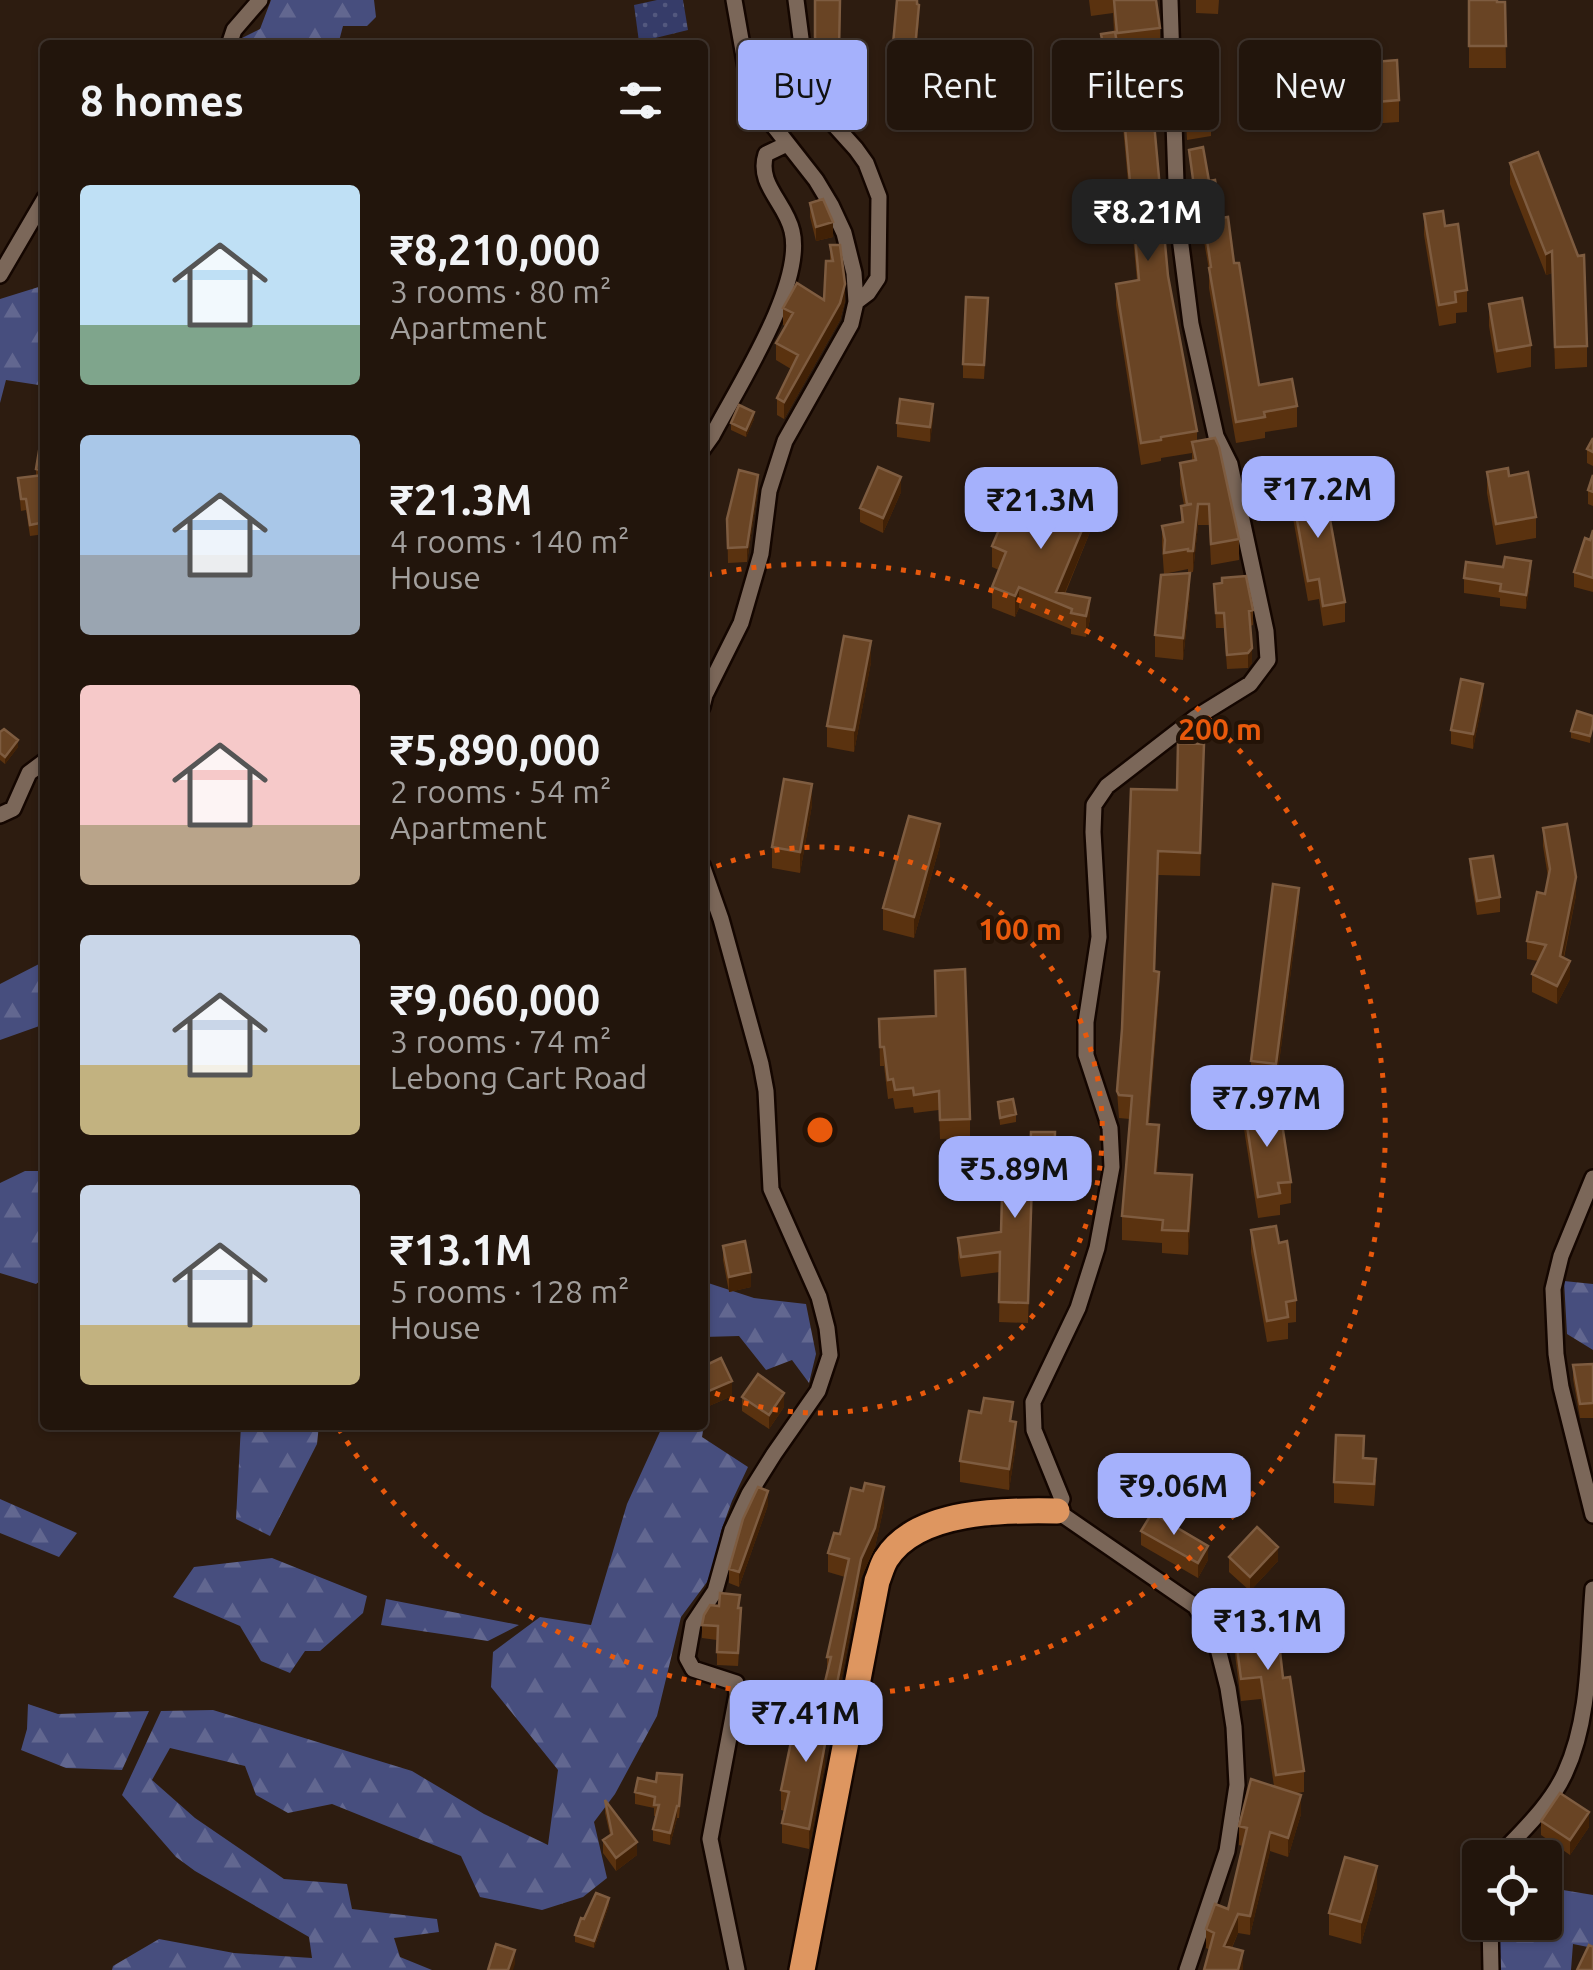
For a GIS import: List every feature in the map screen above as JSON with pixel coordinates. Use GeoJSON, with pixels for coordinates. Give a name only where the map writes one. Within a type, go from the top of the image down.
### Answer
{"type":"FeatureCollection","features":[{"type":"Feature","properties":{"kind":"highway"},"geometry":{"type":"LineString","coordinates":[[802,1970],[877,1581],[886,1558],[909,1535],[958,1517],[1007,1510],[1057,1510]]}},
{"type":"Feature","properties":{"kind":"street"},"geometry":{"type":"LineString","coordinates":[[230,40],[260,0]]}},
{"type":"Feature","properties":{"kind":"street"},"geometry":{"type":"LineString","coordinates":[[708,688],[741,623],[761,554],[768,491],[785,441],[851,324],[856,302],[854,272],[831,205],[762,111],[748,79],[734,0]]}},
{"type":"Feature","properties":{"kind":"street"},"geometry":{"type":"LineString","coordinates":[[796,0],[810,83],[820,109],[866,163],[878,196],[878,278],[856,302]]}},
{"type":"Feature","properties":{"kind":"street"},"geometry":{"type":"LineString","coordinates":[[1170,0],[1177,214],[1191,324],[1216,436],[1230,464],[1266,631],[1268,660],[1250,684],[1194,718],[1108,786],[1094,805],[1100,937],[1086,1022],[1086,1055],[1110,1128],[1112,1167],[1097,1248],[1078,1308],[1033,1402],[1034,1430],[1062,1499],[1057,1510],[1195,1606],[1215,1637],[1234,1727],[1237,1785],[1227,1851],[1187,1970]]}},
{"type":"Feature","properties":{"kind":"street"},"geometry":{"type":"LineString","coordinates":[[708,442],[766,335],[787,286],[793,232],[762,166],[766,154],[787,144]]}},
{"type":"Feature","properties":{"kind":"street"},"geometry":{"type":"LineString","coordinates":[[0,275],[40,207]]}},
{"type":"Feature","properties":{"kind":"street"},"geometry":{"type":"LineString","coordinates":[[0,815],[13,809],[29,772],[40,764]]}},
{"type":"Feature","properties":{"kind":"street"},"geometry":{"type":"LineString","coordinates":[[708,882],[761,1064],[771,1189],[819,1297],[830,1355],[818,1391],[766,1468],[732,1530],[715,1591],[692,1624],[687,1658],[693,1669],[736,1683],[710,1840],[737,1970]]}},
{"type":"Feature","properties":{"kind":"street"},"geometry":{"type":"LineString","coordinates":[[1593,1178],[1561,1256],[1553,1290],[1561,1387],[1593,1515]]}},
{"type":"Feature","properties":{"kind":"street"},"geometry":{"type":"LineString","coordinates":[[1516,1840],[1564,1776],[1578,1738],[1593,1589]]}},
{"type":"Feature","properties":{"kind":"street"},"geometry":{"type":"LineString","coordinates":[[1490,1940],[1491,1970]]}},
{"type":"Feature","properties":{"kind":"shaded area"},"geometry":{"type":"Polygon","coordinates":[[[683,0],[688,30],[639,40],[634,5],[683,0]]]}},
{"type":"Feature","properties":{"kind":"green space"},"geometry":{"type":"Polygon","coordinates":[[[271,0],[374,0],[376,17],[367,26],[343,26],[339,40],[240,40],[260,29],[271,0]]]}},
{"type":"Feature","properties":{"kind":"green space"},"geometry":{"type":"Polygon","coordinates":[[[40,287],[40,385],[6,380],[0,403],[0,299],[40,287]]]}},
{"type":"Feature","properties":{"kind":"green space"},"geometry":{"type":"Polygon","coordinates":[[[40,964],[40,1026],[0,1040],[0,984],[40,964]]]}},
{"type":"Feature","properties":{"kind":"green space"},"geometry":{"type":"Polygon","coordinates":[[[25,1171],[40,1171],[40,1280],[36,1284],[0,1273],[0,1183],[25,1171]]]}},
{"type":"Feature","properties":{"kind":"green space"},"geometry":{"type":"Polygon","coordinates":[[[1564,1281],[1593,1284],[1593,1350],[1567,1334],[1564,1281]]]}},
{"type":"Feature","properties":{"kind":"green space"},"geometry":{"type":"Polygon","coordinates":[[[708,1283],[754,1298],[806,1304],[816,1354],[809,1383],[792,1360],[766,1370],[739,1336],[708,1337],[708,1283]]]}},
{"type":"Feature","properties":{"kind":"green space"},"geometry":{"type":"Polygon","coordinates":[[[241,1430],[318,1430],[317,1444],[270,1536],[236,1519],[241,1430]]]}},
{"type":"Feature","properties":{"kind":"green space"},"geometry":{"type":"Polygon","coordinates":[[[661,1430],[703,1430],[702,1437],[748,1467],[721,1531],[707,1582],[681,1617],[657,1716],[615,1794],[594,1822],[607,1878],[583,1897],[542,1910],[480,1897],[461,1856],[332,1804],[288,1813],[256,1795],[245,1766],[170,1748],[152,1780],[195,1818],[284,1879],[347,1884],[352,1909],[437,1919],[439,1932],[394,1938],[400,1957],[432,1970],[112,1970],[159,1939],[234,1953],[312,1958],[309,1937],[176,1857],[122,1795],[161,1711],[213,1710],[412,1771],[484,1814],[548,1845],[558,1770],[491,1687],[493,1652],[540,1617],[591,1625],[627,1504],[661,1430]]]}},
{"type":"Feature","properties":{"kind":"green space"},"geometry":{"type":"Polygon","coordinates":[[[0,1499],[77,1533],[59,1557],[0,1533],[0,1499]]]}},
{"type":"Feature","properties":{"kind":"green space"},"geometry":{"type":"Polygon","coordinates":[[[272,1558],[367,1596],[363,1613],[320,1651],[305,1651],[290,1673],[261,1661],[240,1626],[173,1597],[194,1567],[272,1558]]]}},
{"type":"Feature","properties":{"kind":"green space"},"geometry":{"type":"Polygon","coordinates":[[[386,1599],[519,1625],[488,1641],[381,1625],[386,1599]]]}},
{"type":"Feature","properties":{"kind":"green space"},"geometry":{"type":"Polygon","coordinates":[[[28,1704],[58,1714],[149,1711],[122,1770],[66,1768],[21,1750],[28,1704]]]}},
{"type":"Feature","properties":{"kind":"green space"},"geometry":{"type":"Polygon","coordinates":[[[1562,1890],[1593,1895],[1593,1948],[1573,1944],[1571,1970],[1500,1970],[1500,1940],[1562,1940],[1562,1890]]]}},
{"type":"Feature","properties":{"kind":"building"},"geometry":{"type":"Polygon","coordinates":[[[815,0],[840,0],[839,40],[815,37],[815,0]]]}},
{"type":"Feature","properties":{"kind":"building"},"geometry":{"type":"Polygon","coordinates":[[[897,0],[917,0],[916,40],[893,40],[897,0]]]}},
{"type":"Feature","properties":{"kind":"building"},"geometry":{"type":"Polygon","coordinates":[[[1114,0],[1156,0],[1160,28],[1117,33],[1114,0]]]}},
{"type":"Feature","properties":{"kind":"building"},"geometry":{"type":"Polygon","coordinates":[[[1469,0],[1505,2],[1506,46],[1469,46],[1469,0]]]}},
{"type":"Feature","properties":{"kind":"building"},"geometry":{"type":"Polygon","coordinates":[[[1115,32],[1116,40],[1102,40],[1101,34],[1115,32]]]}},
{"type":"Feature","properties":{"kind":"building"},"geometry":{"type":"Polygon","coordinates":[[[1397,60],[1399,100],[1381,102],[1381,61],[1397,60]]]}},
{"type":"Feature","properties":{"kind":"building"},"geometry":{"type":"Polygon","coordinates":[[[1125,130],[1155,130],[1168,276],[1197,431],[1141,443],[1116,284],[1139,280],[1125,130]]]}},
{"type":"Feature","properties":{"kind":"building"},"geometry":{"type":"Polygon","coordinates":[[[1203,147],[1209,181],[1215,180],[1218,197],[1196,201],[1189,150],[1203,147]]]}},
{"type":"Feature","properties":{"kind":"building"},"geometry":{"type":"Polygon","coordinates":[[[1538,152],[1578,256],[1584,255],[1587,346],[1555,347],[1552,251],[1546,254],[1510,163],[1538,152]]]}},
{"type":"Feature","properties":{"kind":"building"},"geometry":{"type":"Polygon","coordinates":[[[823,199],[833,222],[816,227],[810,203],[823,199]]]}},
{"type":"Feature","properties":{"kind":"building"},"geometry":{"type":"Polygon","coordinates":[[[1443,211],[1445,226],[1458,224],[1467,290],[1455,292],[1456,302],[1439,305],[1424,214],[1443,211]]]}},
{"type":"Feature","properties":{"kind":"building"},"geometry":{"type":"Polygon","coordinates":[[[1228,217],[1259,385],[1292,379],[1297,406],[1236,422],[1204,220],[1228,217]]]}},
{"type":"Feature","properties":{"kind":"building"},"geometry":{"type":"Polygon","coordinates":[[[830,245],[840,245],[845,284],[840,303],[784,402],[777,398],[798,355],[776,343],[793,313],[783,308],[797,283],[824,300],[826,261],[833,261],[830,245]]]}},
{"type":"Feature","properties":{"kind":"building"},"geometry":{"type":"Polygon","coordinates":[[[966,297],[988,298],[984,365],[963,364],[966,297]]]}},
{"type":"Feature","properties":{"kind":"building"},"geometry":{"type":"Polygon","coordinates":[[[1522,298],[1531,345],[1497,351],[1489,304],[1522,298]]]}},
{"type":"Feature","properties":{"kind":"building"},"geometry":{"type":"Polygon","coordinates":[[[900,399],[933,404],[930,427],[897,423],[900,399]]]}},
{"type":"Feature","properties":{"kind":"building"},"geometry":{"type":"Polygon","coordinates":[[[739,405],[754,412],[746,430],[731,423],[739,405]]]}},
{"type":"Feature","properties":{"kind":"building"},"geometry":{"type":"Polygon","coordinates":[[[1215,438],[1239,539],[1211,544],[1209,504],[1198,504],[1193,551],[1164,553],[1162,526],[1183,522],[1181,506],[1192,504],[1187,504],[1180,463],[1196,460],[1192,442],[1215,438]]]}},
{"type":"Feature","properties":{"kind":"building"},"geometry":{"type":"Polygon","coordinates":[[[878,467],[901,477],[883,518],[860,508],[878,467]]]}},
{"type":"Feature","properties":{"kind":"building"},"geometry":{"type":"Polygon","coordinates":[[[1508,468],[1509,476],[1528,472],[1536,517],[1496,524],[1487,472],[1508,468]]]}},
{"type":"Feature","properties":{"kind":"building"},"geometry":{"type":"Polygon","coordinates":[[[739,470],[758,475],[747,547],[728,548],[727,519],[739,470]]]}},
{"type":"Feature","properties":{"kind":"building"},"geometry":{"type":"Polygon","coordinates":[[[40,475],[40,523],[30,525],[18,478],[40,475]]]}},
{"type":"Feature","properties":{"kind":"building"},"geometry":{"type":"Polygon","coordinates":[[[1323,481],[1345,602],[1323,606],[1319,579],[1308,581],[1291,487],[1323,481]]]}},
{"type":"Feature","properties":{"kind":"building"},"geometry":{"type":"Polygon","coordinates":[[[1027,500],[1059,513],[1064,500],[1090,511],[1056,592],[1090,598],[1086,616],[1071,613],[1072,609],[1019,587],[1015,596],[992,587],[1006,552],[992,546],[1004,518],[1017,523],[1027,500]]]}},
{"type":"Feature","properties":{"kind":"building"},"geometry":{"type":"Polygon","coordinates":[[[1593,530],[1593,578],[1574,572],[1585,538],[1590,540],[1593,530]]]}},
{"type":"Feature","properties":{"kind":"building"},"geometry":{"type":"Polygon","coordinates":[[[1505,557],[1531,561],[1526,595],[1500,591],[1501,584],[1464,578],[1466,562],[1503,567],[1505,557]]]}},
{"type":"Feature","properties":{"kind":"building"},"geometry":{"type":"Polygon","coordinates":[[[1190,573],[1183,638],[1155,635],[1161,575],[1190,573]]]}},
{"type":"Feature","properties":{"kind":"building"},"geometry":{"type":"Polygon","coordinates":[[[1246,576],[1253,610],[1249,611],[1252,648],[1248,653],[1227,655],[1224,613],[1216,613],[1214,584],[1222,583],[1222,578],[1246,576]]]}},
{"type":"Feature","properties":{"kind":"building"},"geometry":{"type":"Polygon","coordinates":[[[844,636],[871,641],[854,730],[827,726],[844,636]]]}},
{"type":"Feature","properties":{"kind":"building"},"geometry":{"type":"Polygon","coordinates":[[[1461,679],[1483,684],[1473,734],[1451,730],[1461,679]]]}},
{"type":"Feature","properties":{"kind":"building"},"geometry":{"type":"Polygon","coordinates":[[[1577,711],[1593,716],[1590,736],[1571,731],[1577,711]]]}},
{"type":"Feature","properties":{"kind":"building"},"geometry":{"type":"Polygon","coordinates":[[[4,729],[18,740],[5,757],[0,753],[0,732],[4,729]]]}},
{"type":"Feature","properties":{"kind":"building"},"geometry":{"type":"Polygon","coordinates":[[[1178,743],[1204,744],[1200,853],[1158,851],[1154,971],[1159,972],[1147,1124],[1159,1125],[1155,1173],[1192,1175],[1188,1231],[1162,1230],[1163,1220],[1122,1216],[1132,1096],[1119,1095],[1117,1091],[1131,789],[1177,790],[1178,743]]]}},
{"type":"Feature","properties":{"kind":"building"},"geometry":{"type":"Polygon","coordinates":[[[784,779],[812,784],[800,852],[772,847],[784,779]]]}},
{"type":"Feature","properties":{"kind":"building"},"geometry":{"type":"Polygon","coordinates":[[[909,816],[940,824],[914,917],[883,908],[909,816]]]}},
{"type":"Feature","properties":{"kind":"building"},"geometry":{"type":"Polygon","coordinates":[[[1567,824],[1576,877],[1560,956],[1570,961],[1557,986],[1532,974],[1546,945],[1527,941],[1537,892],[1545,894],[1550,869],[1543,828],[1567,824]]]}},
{"type":"Feature","properties":{"kind":"building"},"geometry":{"type":"Polygon","coordinates":[[[1493,856],[1500,897],[1477,901],[1470,859],[1493,856]]]}},
{"type":"Feature","properties":{"kind":"building"},"geometry":{"type":"Polygon","coordinates":[[[1273,884],[1299,888],[1276,1064],[1251,1061],[1273,884]]]}},
{"type":"Feature","properties":{"kind":"building"},"geometry":{"type":"Polygon","coordinates":[[[965,969],[970,1119],[940,1120],[939,1091],[914,1095],[913,1088],[895,1090],[893,1079],[888,1080],[884,1047],[880,1047],[879,1019],[936,1016],[935,971],[965,969]]]}},
{"type":"Feature","properties":{"kind":"building"},"geometry":{"type":"Polygon","coordinates":[[[1013,1099],[1016,1114],[1000,1118],[998,1102],[1013,1099]]]}},
{"type":"Feature","properties":{"kind":"building"},"geometry":{"type":"Polygon","coordinates":[[[1267,1103],[1270,1118],[1281,1117],[1291,1182],[1278,1183],[1280,1193],[1258,1197],[1244,1107],[1267,1103]]]}},
{"type":"Feature","properties":{"kind":"building"},"geometry":{"type":"Polygon","coordinates":[[[1031,1132],[1055,1132],[1054,1166],[1041,1166],[1041,1181],[1032,1181],[1028,1303],[999,1302],[1000,1252],[961,1257],[958,1238],[1001,1232],[1003,1161],[1030,1161],[1031,1132]]]}},
{"type":"Feature","properties":{"kind":"building"},"geometry":{"type":"Polygon","coordinates":[[[1276,1226],[1279,1243],[1287,1241],[1296,1300],[1286,1302],[1288,1317],[1267,1321],[1251,1230],[1276,1226]]]}},
{"type":"Feature","properties":{"kind":"building"},"geometry":{"type":"Polygon","coordinates":[[[745,1241],[751,1272],[729,1277],[723,1246],[745,1241]]]}},
{"type":"Feature","properties":{"kind":"building"},"geometry":{"type":"Polygon","coordinates":[[[721,1358],[732,1381],[709,1391],[708,1364],[721,1358]]]}},
{"type":"Feature","properties":{"kind":"building"},"geometry":{"type":"Polygon","coordinates":[[[1593,1364],[1593,1403],[1580,1404],[1573,1365],[1593,1364]]]}},
{"type":"Feature","properties":{"kind":"building"},"geometry":{"type":"Polygon","coordinates":[[[758,1374],[784,1393],[769,1415],[742,1397],[758,1374]]]}},
{"type":"Feature","properties":{"kind":"building"},"geometry":{"type":"Polygon","coordinates":[[[984,1398],[1013,1402],[1010,1421],[1016,1422],[1009,1469],[960,1461],[969,1411],[981,1413],[984,1398]]]}},
{"type":"Feature","properties":{"kind":"building"},"geometry":{"type":"Polygon","coordinates":[[[1336,1435],[1364,1436],[1363,1458],[1376,1459],[1374,1484],[1334,1482],[1336,1435]]]}},
{"type":"Feature","properties":{"kind":"building"},"geometry":{"type":"Polygon","coordinates":[[[865,1483],[884,1487],[875,1528],[861,1559],[836,1689],[824,1686],[849,1559],[828,1553],[834,1533],[840,1534],[851,1488],[863,1491],[865,1483]]]}},
{"type":"Feature","properties":{"kind":"building"},"geometry":{"type":"Polygon","coordinates":[[[758,1487],[768,1491],[739,1572],[729,1569],[743,1519],[758,1487]]]}},
{"type":"Feature","properties":{"kind":"building"},"geometry":{"type":"Polygon","coordinates":[[[1152,1513],[1208,1546],[1198,1563],[1141,1531],[1152,1513]]]}},
{"type":"Feature","properties":{"kind":"building"},"geometry":{"type":"Polygon","coordinates":[[[1257,1527],[1278,1547],[1250,1577],[1229,1557],[1257,1527]]]}},
{"type":"Feature","properties":{"kind":"building"},"geometry":{"type":"Polygon","coordinates":[[[1273,1590],[1283,1678],[1290,1677],[1304,1771],[1276,1775],[1261,1677],[1241,1679],[1230,1594],[1273,1590]]]}},
{"type":"Feature","properties":{"kind":"building"},"geometry":{"type":"Polygon","coordinates":[[[720,1593],[740,1595],[738,1653],[717,1652],[718,1626],[702,1625],[710,1605],[719,1606],[720,1593]]]}},
{"type":"Feature","properties":{"kind":"building"},"geometry":{"type":"Polygon","coordinates":[[[819,1686],[835,1691],[821,1743],[825,1744],[809,1829],[782,1823],[789,1792],[781,1790],[792,1737],[805,1740],[819,1686]]]}},
{"type":"Feature","properties":{"kind":"building"},"geometry":{"type":"Polygon","coordinates":[[[657,1773],[682,1775],[679,1806],[670,1833],[653,1829],[659,1805],[654,1805],[655,1797],[635,1792],[638,1778],[656,1782],[657,1773]]]}},
{"type":"Feature","properties":{"kind":"building"},"geometry":{"type":"Polygon","coordinates":[[[1251,1779],[1301,1795],[1288,1838],[1270,1832],[1250,1916],[1238,1914],[1224,1946],[1243,1951],[1238,1970],[1204,1970],[1214,1933],[1206,1929],[1215,1904],[1228,1909],[1247,1828],[1239,1826],[1251,1779]]]}},
{"type":"Feature","properties":{"kind":"building"},"geometry":{"type":"Polygon","coordinates":[[[1560,1793],[1589,1812],[1570,1840],[1541,1821],[1560,1793]]]}},
{"type":"Feature","properties":{"kind":"building"},"geometry":{"type":"Polygon","coordinates":[[[605,1800],[637,1842],[616,1858],[603,1840],[612,1834],[605,1800]]]}},
{"type":"Feature","properties":{"kind":"building"},"geometry":{"type":"Polygon","coordinates":[[[1345,1857],[1377,1866],[1361,1922],[1329,1913],[1345,1857]]]}},
{"type":"Feature","properties":{"kind":"building"},"geometry":{"type":"Polygon","coordinates":[[[596,1893],[609,1898],[594,1941],[575,1935],[596,1893]]]}},
{"type":"Feature","properties":{"kind":"building"},"geometry":{"type":"Polygon","coordinates":[[[496,1944],[515,1950],[508,1970],[488,1970],[496,1944]]]}},
{"type":"Feature","properties":{"kind":"building"},"geometry":{"type":"Polygon","coordinates":[[[1589,1945],[1593,1947],[1593,1970],[1577,1970],[1589,1945]]]}}]}
